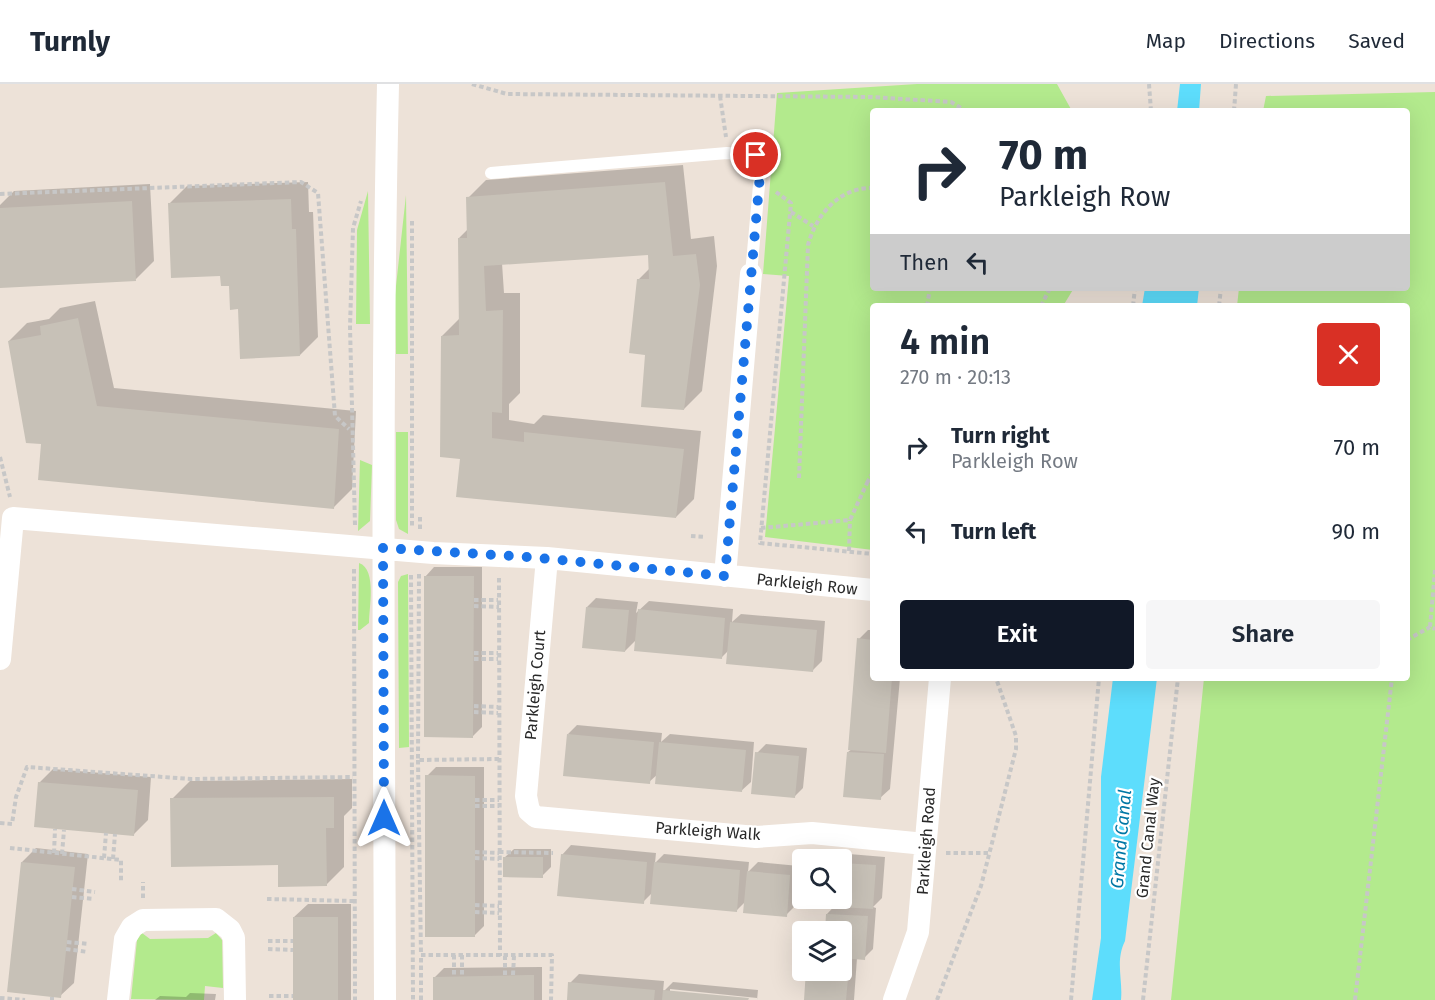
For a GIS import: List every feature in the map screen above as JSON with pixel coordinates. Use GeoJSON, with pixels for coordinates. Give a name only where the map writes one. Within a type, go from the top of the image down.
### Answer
{"type":"FeatureCollection","features":[{"type":"Feature","properties":{"kind":"street"},"geometry":{"type":"LineString","coordinates":[[385,1000],[383,548],[384,247],[388,84]]}},
{"type":"Feature","properties":{"kind":"street"},"geometry":{"type":"LineString","coordinates":[[725,576],[751,274]]}},
{"type":"Feature","properties":{"kind":"street"},"geometry":{"type":"LineString","coordinates":[[0,659],[14,518]]}},
{"type":"Feature","properties":{"kind":"street","name":"Parkleigh Row"},"geometry":{"type":"LineString","coordinates":[[14,518],[383,548],[547,558],[870,590]]}},
{"type":"Feature","properties":{"kind":"street","name":"Parkleigh Court"},"geometry":{"type":"LineString","coordinates":[[529,811],[526,796],[547,558]]}},
{"type":"Feature","properties":{"kind":"street","name":"Parkleigh Road"},"geometry":{"type":"LineString","coordinates":[[894,1000],[918,932],[940,681]]}},
{"type":"Feature","properties":{"kind":"street","name":"Parkleigh Walk"},"geometry":{"type":"LineString","coordinates":[[529,811],[536,817],[542,818],[756,837],[812,833],[926,844]]}},
{"type":"Feature","properties":{"kind":"street"},"geometry":{"type":"LineString","coordinates":[[118,1000],[125,939],[132,927],[143,920],[216,919],[230,930],[234,938],[235,1000]]}},
{"type":"Feature","properties":{"kind":"lane"},"geometry":{"type":"LineString","coordinates":[[491,173],[727,153],[756,155],[761,163],[751,274]]}},
{"type":"Feature","properties":{"kind":"path"},"geometry":{"type":"LineString","coordinates":[[472,84],[507,94],[872,97],[951,102],[961,108]]}},
{"type":"Feature","properties":{"kind":"path"},"geometry":{"type":"LineString","coordinates":[[1149,84],[1151,108]]}},
{"type":"Feature","properties":{"kind":"path"},"geometry":{"type":"LineString","coordinates":[[1234,108],[1236,84]]}},
{"type":"Feature","properties":{"kind":"path"},"geometry":{"type":"LineString","coordinates":[[720,96],[727,153]]}},
{"type":"Feature","properties":{"kind":"path"},"geometry":{"type":"LineString","coordinates":[[759,180],[791,203],[760,543],[870,554]]}},
{"type":"Feature","properties":{"kind":"path"},"geometry":{"type":"LineString","coordinates":[[0,194],[301,182],[318,193],[335,416],[349,429]]}},
{"type":"Feature","properties":{"kind":"path"},"geometry":{"type":"LineString","coordinates":[[799,478],[808,244],[813,225],[830,204],[851,192],[870,189]]}},
{"type":"Feature","properties":{"kind":"path"},"geometry":{"type":"LineString","coordinates":[[355,530],[350,327],[353,228],[361,199]]}},
{"type":"Feature","properties":{"kind":"path"},"geometry":{"type":"LineString","coordinates":[[411,211],[412,534]]}},
{"type":"Feature","properties":{"kind":"path"},"geometry":{"type":"LineString","coordinates":[[791,212],[813,225]]}},
{"type":"Feature","properties":{"kind":"path"},"geometry":{"type":"LineString","coordinates":[[0,457],[14,518]]}},
{"type":"Feature","properties":{"kind":"path"},"geometry":{"type":"LineString","coordinates":[[849,552],[850,520],[870,478]]}},
{"type":"Feature","properties":{"kind":"path"},"geometry":{"type":"LineString","coordinates":[[761,528],[850,520]]}},
{"type":"Feature","properties":{"kind":"path"},"geometry":{"type":"LineString","coordinates":[[690,536],[714,538]]}},
{"type":"Feature","properties":{"kind":"path"},"geometry":{"type":"LineString","coordinates":[[419,567],[418,760],[421,1000]]}},
{"type":"Feature","properties":{"kind":"path"},"geometry":{"type":"LineString","coordinates":[[354,568],[355,1000]]}},
{"type":"Feature","properties":{"kind":"path"},"geometry":{"type":"LineString","coordinates":[[1410,639],[1432,628],[1435,570]]}},
{"type":"Feature","properties":{"kind":"path"},"geometry":{"type":"LineString","coordinates":[[499,572],[499,913],[505,975]]}},
{"type":"Feature","properties":{"kind":"path"},"geometry":{"type":"LineString","coordinates":[[411,575],[412,1000]]}},
{"type":"Feature","properties":{"kind":"path"},"geometry":{"type":"LineString","coordinates":[[474,600],[498,600]]}},
{"type":"Feature","properties":{"kind":"path"},"geometry":{"type":"LineString","coordinates":[[474,606],[499,607]]}},
{"type":"Feature","properties":{"kind":"path"},"geometry":{"type":"LineString","coordinates":[[498,653],[474,656],[498,659]]}},
{"type":"Feature","properties":{"kind":"path"},"geometry":{"type":"LineString","coordinates":[[937,1000],[981,886],[1016,749],[1016,736],[997,681]]}},
{"type":"Feature","properties":{"kind":"path"},"geometry":{"type":"LineString","coordinates":[[1071,1000],[1099,681]]}},
{"type":"Feature","properties":{"kind":"path","name":"Grand Canal Way"},"geometry":{"type":"LineString","coordinates":[[1143,1000],[1178,681]]}},
{"type":"Feature","properties":{"kind":"path"},"geometry":{"type":"LineString","coordinates":[[1355,1000],[1392,681]]}},
{"type":"Feature","properties":{"kind":"path"},"geometry":{"type":"LineString","coordinates":[[474,706],[498,706]]}},
{"type":"Feature","properties":{"kind":"path"},"geometry":{"type":"LineString","coordinates":[[474,712],[498,713]]}},
{"type":"Feature","properties":{"kind":"path"},"geometry":{"type":"LineString","coordinates":[[418,760],[499,759]]}},
{"type":"Feature","properties":{"kind":"path"},"geometry":{"type":"LineString","coordinates":[[0,823],[12,824],[16,797],[27,767],[191,779],[353,777]]}},
{"type":"Feature","properties":{"kind":"path"},"geometry":{"type":"LineString","coordinates":[[475,800],[499,800]]}},
{"type":"Feature","properties":{"kind":"path"},"geometry":{"type":"LineString","coordinates":[[475,806],[499,806]]}},
{"type":"Feature","properties":{"kind":"path"},"geometry":{"type":"LineString","coordinates":[[54,853],[55,829]]}},
{"type":"Feature","properties":{"kind":"path"},"geometry":{"type":"LineString","coordinates":[[62,854],[64,830]]}},
{"type":"Feature","properties":{"kind":"path"},"geometry":{"type":"LineString","coordinates":[[104,858],[106,833]]}},
{"type":"Feature","properties":{"kind":"path"},"geometry":{"type":"LineString","coordinates":[[113,859],[115,834]]}},
{"type":"Feature","properties":{"kind":"path"},"geometry":{"type":"LineString","coordinates":[[926,844],[936,853],[990,853]]}},
{"type":"Feature","properties":{"kind":"path"},"geometry":{"type":"LineString","coordinates":[[10,848],[121,860],[121,882]]}},
{"type":"Feature","properties":{"kind":"path"},"geometry":{"type":"LineString","coordinates":[[475,852],[499,855]]}},
{"type":"Feature","properties":{"kind":"path"},"geometry":{"type":"LineString","coordinates":[[475,858],[553,853]]}},
{"type":"Feature","properties":{"kind":"path"},"geometry":{"type":"LineString","coordinates":[[72,890],[94,892]]}},
{"type":"Feature","properties":{"kind":"path"},"geometry":{"type":"LineString","coordinates":[[72,897],[94,899]]}},
{"type":"Feature","properties":{"kind":"path"},"geometry":{"type":"LineString","coordinates":[[267,899],[354,901]]}},
{"type":"Feature","properties":{"kind":"path"},"geometry":{"type":"LineString","coordinates":[[475,906],[499,906]]}},
{"type":"Feature","properties":{"kind":"path"},"geometry":{"type":"LineString","coordinates":[[475,912],[499,913]]}},
{"type":"Feature","properties":{"kind":"path"},"geometry":{"type":"LineString","coordinates":[[268,941],[293,941]]}},
{"type":"Feature","properties":{"kind":"path"},"geometry":{"type":"LineString","coordinates":[[67,942],[89,944]]}},
{"type":"Feature","properties":{"kind":"path"},"geometry":{"type":"LineString","coordinates":[[66,949],[88,951]]}},
{"type":"Feature","properties":{"kind":"path"},"geometry":{"type":"LineString","coordinates":[[268,950],[293,950]]}},
{"type":"Feature","properties":{"kind":"path"},"geometry":{"type":"LineString","coordinates":[[421,955],[552,955],[551,1000]]}},
{"type":"Feature","properties":{"kind":"path"},"geometry":{"type":"LineString","coordinates":[[454,955],[454,976]]}},
{"type":"Feature","properties":{"kind":"path"},"geometry":{"type":"LineString","coordinates":[[462,955],[462,976]]}},
{"type":"Feature","properties":{"kind":"path"},"geometry":{"type":"LineString","coordinates":[[513,956],[513,975]]}},
{"type":"Feature","properties":{"kind":"path"},"geometry":{"type":"LineString","coordinates":[[269,996],[293,996]]}},
{"type":"Feature","properties":{"kind":"path"},"geometry":{"type":"LineString","coordinates":[[0,998],[25,1000]]}},
{"type":"Feature","properties":{"kind":"green space"},"geometry":{"type":"Polygon","coordinates":[[[917,84],[1057,84],[1070,108],[870,108],[870,291],[1072,291],[1065,303],[870,303],[870,550],[765,537],[789,276],[763,274],[777,93],[917,84]]]}},
{"type":"Feature","properties":{"kind":"green space"},"geometry":{"type":"Polygon","coordinates":[[[1435,92],[1435,1000],[1171,1000],[1204,681],[1410,681],[1410,303],[1237,303],[1239,291],[1410,291],[1410,108],[1264,108],[1266,96],[1435,92]]]}},
{"type":"Feature","properties":{"kind":"green space"},"geometry":{"type":"Polygon","coordinates":[[[368,191],[370,324],[356,324],[357,230],[368,191]]]}},
{"type":"Feature","properties":{"kind":"green space"},"geometry":{"type":"Polygon","coordinates":[[[406,195],[408,354],[396,354],[395,295],[406,195]]]}},
{"type":"Feature","properties":{"kind":"green space"},"geometry":{"type":"Polygon","coordinates":[[[396,432],[408,432],[408,534],[399,529],[396,520],[396,432]]]}},
{"type":"Feature","properties":{"kind":"green space"},"geometry":{"type":"Polygon","coordinates":[[[360,460],[372,465],[370,521],[358,531],[360,460]]]}},
{"type":"Feature","properties":{"kind":"green space"},"geometry":{"type":"Polygon","coordinates":[[[359,563],[368,573],[371,589],[369,623],[358,630],[359,563]]]}},
{"type":"Feature","properties":{"kind":"green space"},"geometry":{"type":"Polygon","coordinates":[[[408,574],[409,747],[399,748],[398,582],[401,576],[408,574]]]}},
{"type":"Feature","properties":{"kind":"green space"},"geometry":{"type":"Polygon","coordinates":[[[142,933],[150,939],[208,938],[216,933],[222,940],[223,988],[205,986],[204,1000],[131,999],[137,940],[142,933]]]}},
{"type":"Feature","properties":{"kind":"water"},"geometry":{"type":"Polygon","coordinates":[[[1180,84],[1201,84],[1199,108],[1177,108],[1180,84]]]}},
{"type":"Feature","properties":{"kind":"water"},"geometry":{"type":"Polygon","coordinates":[[[1144,291],[1199,291],[1197,303],[1142,303],[1144,291]]]}},
{"type":"Feature","properties":{"kind":"water","name":"Grand Canal"},"geometry":{"type":"Polygon","coordinates":[[[1113,681],[1157,681],[1125,941],[1120,956],[1121,1000],[1092,1000],[1101,938],[1101,777],[1113,681]]]}},
{"type":"Feature","properties":{"kind":"building"},"geometry":{"type":"Polygon","coordinates":[[[665,182],[673,256],[696,254],[700,285],[684,410],[641,407],[645,355],[629,353],[637,279],[649,279],[648,255],[484,266],[486,311],[503,310],[502,413],[492,412],[492,438],[524,442],[524,432],[684,449],[676,518],[456,497],[460,459],[440,457],[441,336],[459,335],[458,238],[467,238],[466,197],[665,182]]]}},
{"type":"Feature","properties":{"kind":"building"},"geometry":{"type":"Polygon","coordinates":[[[291,199],[292,229],[296,229],[300,356],[240,359],[238,309],[230,310],[229,286],[221,286],[220,276],[171,278],[168,203],[291,199]]]}},
{"type":"Feature","properties":{"kind":"building"},"geometry":{"type":"Polygon","coordinates":[[[132,201],[136,281],[0,288],[0,208],[132,201]]]}},
{"type":"Feature","properties":{"kind":"building"},"geometry":{"type":"Polygon","coordinates":[[[78,318],[97,406],[339,429],[334,509],[38,480],[41,444],[26,443],[8,341],[41,335],[40,326],[78,318]]]}},
{"type":"Feature","properties":{"kind":"building"},"geometry":{"type":"Polygon","coordinates":[[[424,576],[474,576],[473,738],[424,737],[424,576]]]}},
{"type":"Feature","properties":{"kind":"building"},"geometry":{"type":"Polygon","coordinates":[[[586,607],[629,610],[625,652],[582,648],[586,607]]]}},
{"type":"Feature","properties":{"kind":"building"},"geometry":{"type":"Polygon","coordinates":[[[638,609],[725,618],[722,659],[634,651],[638,609]]]}},
{"type":"Feature","properties":{"kind":"building"},"geometry":{"type":"Polygon","coordinates":[[[730,622],[817,630],[813,672],[726,664],[730,622]]]}},
{"type":"Feature","properties":{"kind":"building"},"geometry":{"type":"Polygon","coordinates":[[[857,638],[870,640],[870,681],[892,681],[886,753],[848,750],[857,638]]]}},
{"type":"Feature","properties":{"kind":"building"},"geometry":{"type":"Polygon","coordinates":[[[567,734],[654,742],[650,784],[563,776],[567,734]]]}},
{"type":"Feature","properties":{"kind":"building"},"geometry":{"type":"Polygon","coordinates":[[[659,742],[746,750],[742,792],[655,784],[659,742]]]}},
{"type":"Feature","properties":{"kind":"building"},"geometry":{"type":"Polygon","coordinates":[[[755,752],[799,756],[795,798],[751,794],[755,752]]]}},
{"type":"Feature","properties":{"kind":"building"},"geometry":{"type":"Polygon","coordinates":[[[847,752],[884,754],[881,800],[843,797],[847,752]]]}},
{"type":"Feature","properties":{"kind":"building"},"geometry":{"type":"Polygon","coordinates":[[[425,775],[475,776],[475,937],[425,937],[425,775]]]}},
{"type":"Feature","properties":{"kind":"building"},"geometry":{"type":"Polygon","coordinates":[[[38,782],[138,790],[134,836],[34,827],[38,782]]]}},
{"type":"Feature","properties":{"kind":"building"},"geometry":{"type":"Polygon","coordinates":[[[334,797],[334,828],[326,828],[327,886],[278,887],[278,865],[171,867],[170,798],[334,797]]]}},
{"type":"Feature","properties":{"kind":"building"},"geometry":{"type":"Polygon","coordinates":[[[561,854],[647,862],[644,904],[557,896],[561,854]]]}},
{"type":"Feature","properties":{"kind":"building"},"geometry":{"type":"Polygon","coordinates":[[[503,857],[543,857],[543,878],[503,877],[503,857]]]}},
{"type":"Feature","properties":{"kind":"building"},"geometry":{"type":"Polygon","coordinates":[[[21,862],[75,867],[61,998],[7,992],[21,862]]]}},
{"type":"Feature","properties":{"kind":"building"},"geometry":{"type":"Polygon","coordinates":[[[654,862],[740,870],[737,912],[650,904],[654,862]]]}},
{"type":"Feature","properties":{"kind":"building"},"geometry":{"type":"Polygon","coordinates":[[[852,864],[876,865],[873,909],[852,908],[852,864]]]}},
{"type":"Feature","properties":{"kind":"building"},"geometry":{"type":"Polygon","coordinates":[[[747,871],[790,875],[787,917],[743,913],[747,871]]]}},
{"type":"Feature","properties":{"kind":"building"},"geometry":{"type":"Polygon","coordinates":[[[826,914],[868,916],[865,960],[852,959],[852,921],[826,921],[826,914]]]}},
{"type":"Feature","properties":{"kind":"building"},"geometry":{"type":"Polygon","coordinates":[[[293,917],[338,917],[338,1000],[293,1000],[293,917]]]}},
{"type":"Feature","properties":{"kind":"building"},"geometry":{"type":"Polygon","coordinates":[[[534,975],[534,1000],[433,1000],[433,977],[534,975]]]}},
{"type":"Feature","properties":{"kind":"building"},"geometry":{"type":"Polygon","coordinates":[[[805,981],[848,981],[846,1000],[804,1000],[805,981]]]}},
{"type":"Feature","properties":{"kind":"building"},"geometry":{"type":"Polygon","coordinates":[[[568,982],[655,990],[654,1000],[567,1000],[568,982]]]}},
{"type":"Feature","properties":{"kind":"building"},"geometry":{"type":"Polygon","coordinates":[[[663,990],[749,998],[748,1000],[662,1000],[663,990]]]}},
{"type":"Feature","properties":{"kind":"route"},"geometry":{"type":"LineString","coordinates":[[384,818],[383,548],[412,549],[433,553],[547,558],[725,576],[761,163],[756,155]]}}]}
